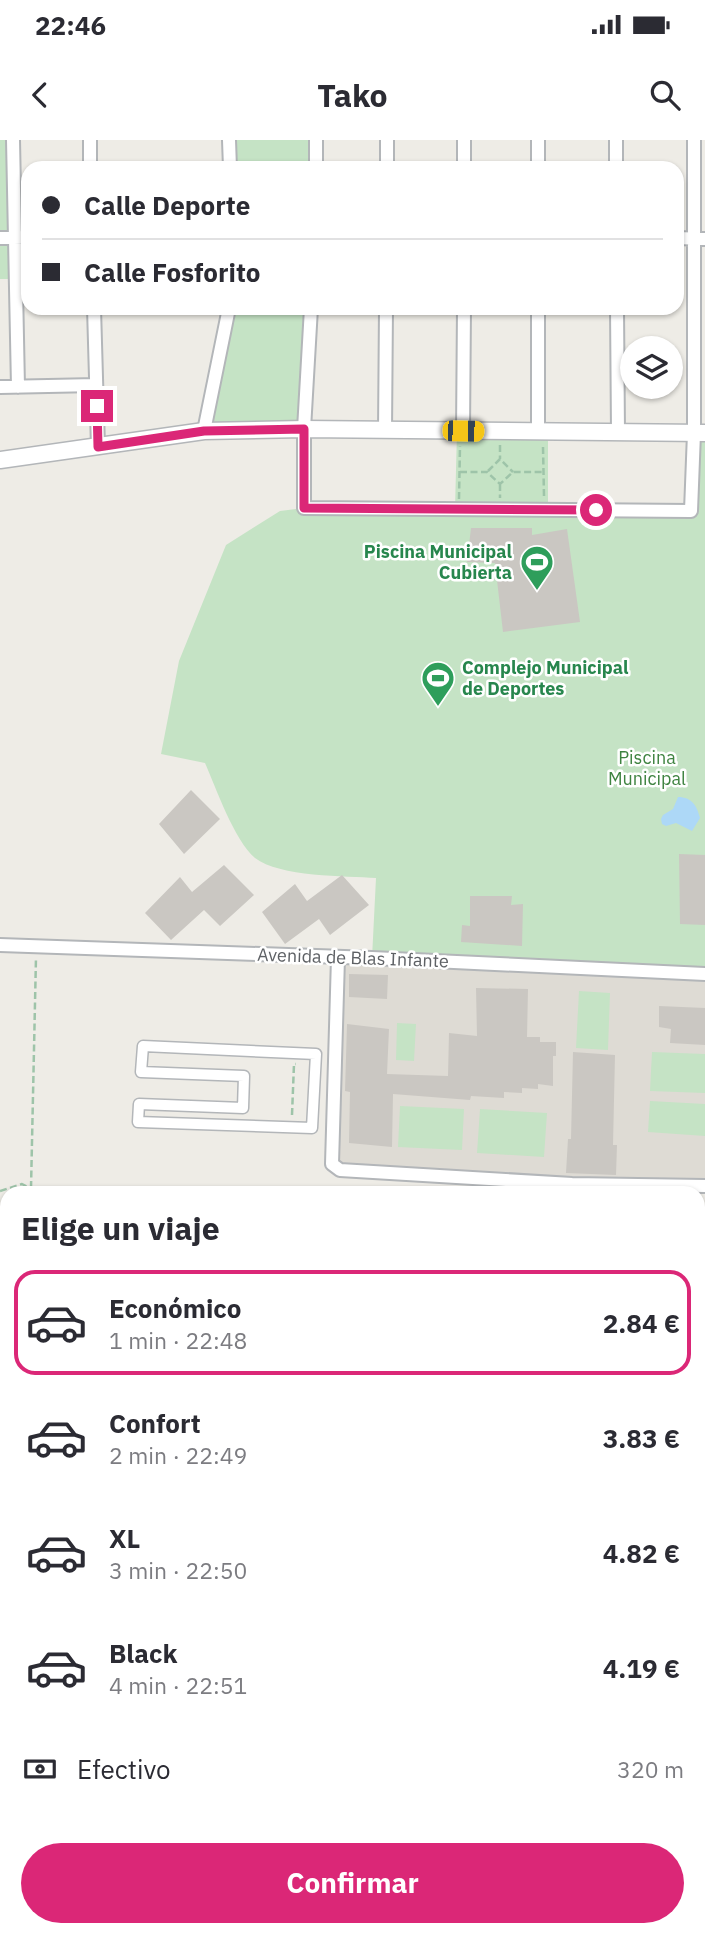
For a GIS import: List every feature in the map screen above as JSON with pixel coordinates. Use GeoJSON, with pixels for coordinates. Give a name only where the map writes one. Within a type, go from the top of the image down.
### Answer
{"type":"FeatureCollection","features":[{"type":"Feature","properties":{"kind":"street"},"geometry":{"type":"LineString","coordinates":[[13,140],[21,237],[18,387]]}},
{"type":"Feature","properties":{"kind":"street"},"geometry":{"type":"LineString","coordinates":[[90,140],[90,161]]}},
{"type":"Feature","properties":{"kind":"street"},"geometry":{"type":"LineString","coordinates":[[229,140],[230,161]]}},
{"type":"Feature","properties":{"kind":"street"},"geometry":{"type":"LineString","coordinates":[[316,140],[316,161]]}},
{"type":"Feature","properties":{"kind":"street"},"geometry":{"type":"LineString","coordinates":[[387,140],[387,161]]}},
{"type":"Feature","properties":{"kind":"street"},"geometry":{"type":"LineString","coordinates":[[464,140],[464,161]]}},
{"type":"Feature","properties":{"kind":"street"},"geometry":{"type":"LineString","coordinates":[[538,140],[538,161]]}},
{"type":"Feature","properties":{"kind":"street"},"geometry":{"type":"LineString","coordinates":[[616,140],[616,161]]}},
{"type":"Feature","properties":{"kind":"street"},"geometry":{"type":"LineString","coordinates":[[311,315],[304,429],[304,508],[691,511],[699,433],[699,239],[694,140]]}},
{"type":"Feature","properties":{"kind":"street"},"geometry":{"type":"LineString","coordinates":[[0,238],[21,237]]}},
{"type":"Feature","properties":{"kind":"street"},"geometry":{"type":"LineString","coordinates":[[94,315],[98,447]]}},
{"type":"Feature","properties":{"kind":"street"},"geometry":{"type":"LineString","coordinates":[[204,431],[228,315]]}},
{"type":"Feature","properties":{"kind":"street"},"geometry":{"type":"LineString","coordinates":[[385,431],[386,315]]}},
{"type":"Feature","properties":{"kind":"street"},"geometry":{"type":"LineString","coordinates":[[461,431],[464,315]]}},
{"type":"Feature","properties":{"kind":"street"},"geometry":{"type":"LineString","coordinates":[[538,315],[540,432]]}},
{"type":"Feature","properties":{"kind":"street"},"geometry":{"type":"LineString","coordinates":[[617,315],[618,433]]}},
{"type":"Feature","properties":{"kind":"street"},"geometry":{"type":"LineString","coordinates":[[0,387],[96,385]]}},
{"type":"Feature","properties":{"kind":"street"},"geometry":{"type":"LineString","coordinates":[[0,460],[204,431],[304,429],[699,433]]}},
{"type":"Feature","properties":{"kind":"street","name":"Avenida de Blas Infante"},"geometry":{"type":"LineString","coordinates":[[0,945],[705,974]]}},
{"type":"Feature","properties":{"kind":"street"},"geometry":{"type":"LineString","coordinates":[[338,958],[332,1164],[340,1170],[572,1184],[705,1186]]}},
{"type":"Feature","properties":{"kind":"street"},"geometry":{"type":"LineString","coordinates":[[143,1046],[316,1054],[312,1128],[138,1122],[139,1104],[243,1108],[244,1076],[141,1072],[143,1046]]}},
{"type":"Feature","properties":{"kind":"path"},"geometry":{"type":"LineString","coordinates":[[459,509],[461,431]]}},
{"type":"Feature","properties":{"kind":"path"},"geometry":{"type":"LineString","coordinates":[[540,432],[544,510]]}},
{"type":"Feature","properties":{"kind":"path"},"geometry":{"type":"LineString","coordinates":[[487,472],[500,459],[513,472]]}},
{"type":"Feature","properties":{"kind":"path"},"geometry":{"type":"LineString","coordinates":[[460,471],[487,472],[500,484],[513,472],[544,472]]}},
{"type":"Feature","properties":{"kind":"path"},"geometry":{"type":"LineString","coordinates":[[31,1186],[36,946]]}},
{"type":"Feature","properties":{"kind":"shaded area"},"geometry":{"type":"Polygon","coordinates":[[[338,958],[705,974],[705,1186],[332,1164],[338,958]]]}},
{"type":"Feature","properties":{"kind":"green space"},"geometry":{"type":"Polygon","coordinates":[[[0,140],[13,140],[16,279],[0,279],[0,140]]]}},
{"type":"Feature","properties":{"kind":"green space"},"geometry":{"type":"Polygon","coordinates":[[[229,140],[316,140],[316,161],[230,161],[229,140]]]}},
{"type":"Feature","properties":{"kind":"green space"},"geometry":{"type":"Polygon","coordinates":[[[228,315],[311,315],[304,429],[204,431],[228,315]]]}},
{"type":"Feature","properties":{"kind":"green space","name":"Complejo Municipal de Deportes"},"geometry":{"type":"Polygon","coordinates":[[[457,431],[548,432],[548,509],[691,511],[694,433],[705,433],[705,974],[372,958],[376,878],[296,872],[280,869],[255,858],[233,827],[205,763],[161,754],[179,661],[226,545],[280,511],[304,508],[455,509],[457,431]]]}},
{"type":"Feature","properties":{"kind":"green space"},"geometry":{"type":"Polygon","coordinates":[[[579,991],[610,993],[608,1050],[576,1048],[579,991]]]}},
{"type":"Feature","properties":{"kind":"green space"},"geometry":{"type":"Polygon","coordinates":[[[397,1023],[416,1024],[414,1061],[396,1060],[397,1023]]]}},
{"type":"Feature","properties":{"kind":"green space"},"geometry":{"type":"Polygon","coordinates":[[[652,1052],[705,1054],[705,1093],[650,1091],[652,1052]]]}},
{"type":"Feature","properties":{"kind":"green space"},"geometry":{"type":"Polygon","coordinates":[[[650,1101],[705,1104],[705,1136],[648,1132],[650,1101]]]}},
{"type":"Feature","properties":{"kind":"green space"},"geometry":{"type":"Polygon","coordinates":[[[400,1106],[464,1109],[462,1150],[398,1147],[400,1106]]]}},
{"type":"Feature","properties":{"kind":"green space"},"geometry":{"type":"Polygon","coordinates":[[[480,1109],[547,1113],[544,1157],[477,1153],[480,1109]]]}},
{"type":"Feature","properties":{"kind":"water"},"geometry":{"type":"Polygon","coordinates":[[[678,797],[690,800],[697,810],[700,818],[692,831],[676,823],[666,826],[662,824],[663,815],[673,809],[678,797]]]}},
{"type":"Feature","properties":{"kind":"building","name":"Piscina Municipal Cubierta"},"geometry":{"type":"Polygon","coordinates":[[[471,528],[532,528],[532,535],[567,529],[580,622],[503,632],[495,563],[467,562],[471,528]]]}},
{"type":"Feature","properties":{"kind":"building"},"geometry":{"type":"Polygon","coordinates":[[[191,790],[220,819],[184,854],[159,824],[191,790]]]}},
{"type":"Feature","properties":{"kind":"building"},"geometry":{"type":"Polygon","coordinates":[[[679,854],[705,855],[705,925],[680,924],[679,854]]]}},
{"type":"Feature","properties":{"kind":"building"},"geometry":{"type":"Polygon","coordinates":[[[224,865],[254,895],[220,926],[204,910],[171,940],[145,913],[180,877],[192,892],[224,865]]]}},
{"type":"Feature","properties":{"kind":"building"},"geometry":{"type":"Polygon","coordinates":[[[342,875],[369,905],[330,935],[319,919],[285,944],[262,912],[295,884],[307,901],[342,875]]]}},
{"type":"Feature","properties":{"kind":"building"},"geometry":{"type":"Polygon","coordinates":[[[470,896],[512,896],[511,905],[523,904],[522,946],[461,942],[462,925],[470,926],[470,896]]]}},
{"type":"Feature","properties":{"kind":"building"},"geometry":{"type":"Polygon","coordinates":[[[349,974],[388,975],[387,999],[349,997],[349,974]]]}},
{"type":"Feature","properties":{"kind":"building"},"geometry":{"type":"Polygon","coordinates":[[[476,988],[528,989],[527,1037],[540,1037],[540,1042],[556,1042],[553,1086],[538,1084],[538,1089],[522,1088],[522,1093],[504,1092],[504,1098],[471,1096],[470,1100],[393,1094],[392,1147],[349,1143],[350,1092],[345,1091],[347,1024],[389,1029],[387,1074],[448,1076],[449,1033],[477,1036],[476,988]]]}},
{"type":"Feature","properties":{"kind":"building"},"geometry":{"type":"Polygon","coordinates":[[[659,1006],[705,1008],[705,1045],[670,1043],[671,1029],[659,1027],[659,1006]]]}},
{"type":"Feature","properties":{"kind":"building"},"geometry":{"type":"Polygon","coordinates":[[[573,1052],[615,1055],[613,1145],[617,1145],[616,1175],[566,1173],[568,1139],[571,1139],[573,1052]]]}},
{"type":"Feature","properties":{"kind":"place","name":"Piscina Municipal Cubierta"},"geometry":{"type":"Point","coordinates":[537,592]}},
{"type":"Feature","properties":{"kind":"place","name":"Complejo Municipal de Deportes"},"geometry":{"type":"Point","coordinates":[438,708]}},
{"type":"Feature","properties":{"kind":"route"},"geometry":{"type":"LineString","coordinates":[[97,406],[98,447],[204,431],[304,429],[304,508],[596,510]]}},
{"type":"Feature","properties":{"kind":"park label","name":"Piscina Municipal"},"geometry":{"type":"Point","coordinates":[647,768]}}]}
